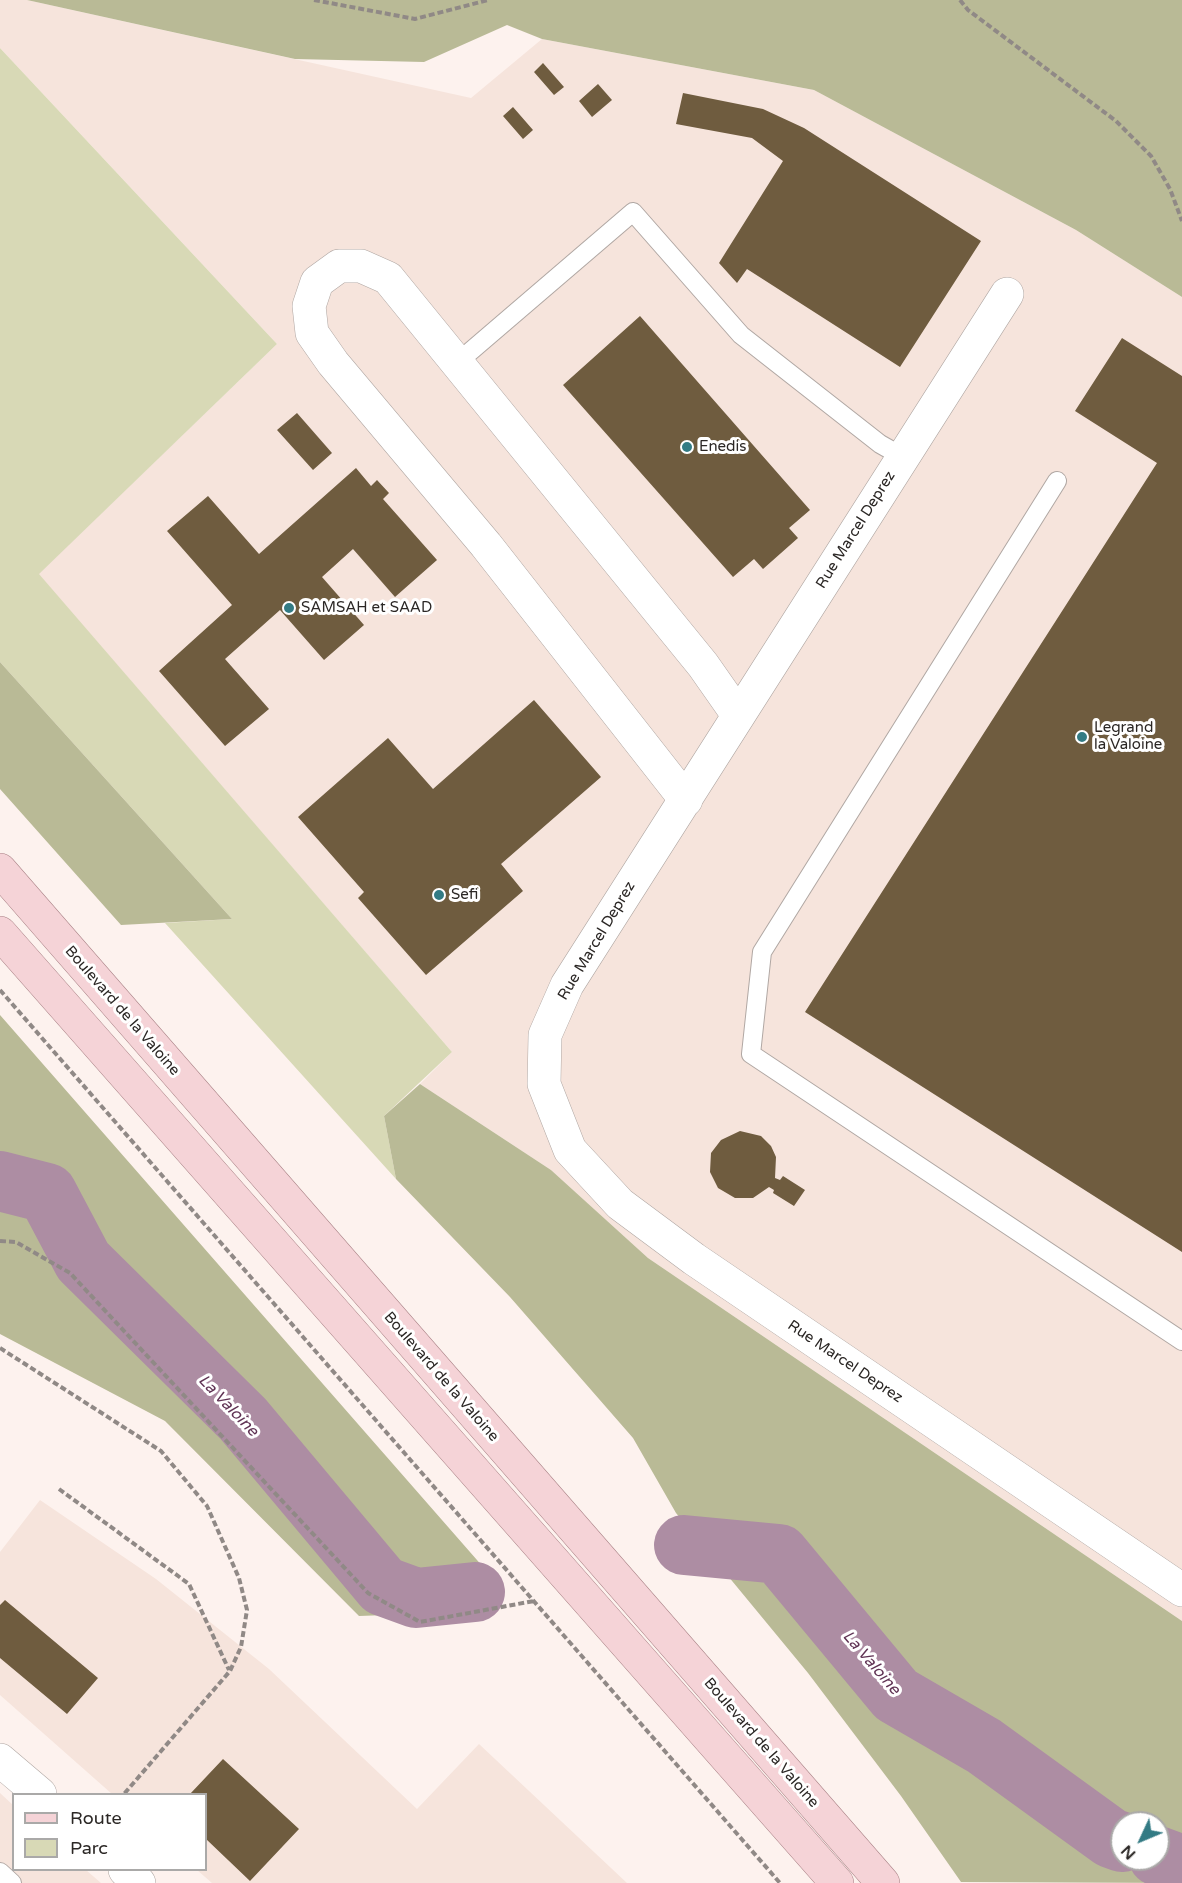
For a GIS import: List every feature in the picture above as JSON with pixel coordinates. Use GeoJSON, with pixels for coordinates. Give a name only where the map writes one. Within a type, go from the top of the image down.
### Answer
{"type":"FeatureCollection","features":[{"type":"Feature","properties":{"kind":"main road","name":"Boulevard de la Valoine"},"geometry":{"type":"LineString","coordinates":[[0,870],[883,1883]]}},
{"type":"Feature","properties":{"kind":"main road"},"geometry":{"type":"LineString","coordinates":[[0,933],[837,1883]]}},
{"type":"Feature","properties":{"kind":"street"},"geometry":{"type":"LineString","coordinates":[[686,800],[486,545],[333,363],[312,333],[309,306],[317,282],[339,266],[361,266],[388,278],[704,665],[738,715]]}},
{"type":"Feature","properties":{"kind":"street","name":"Rue Marcel Deprez"},"geometry":{"type":"LineString","coordinates":[[1007,294],[567,984],[545,1035],[544,1084],[570,1150],[620,1204],[694,1259],[1182,1590]]}},
{"type":"Feature","properties":{"kind":"street"},"geometry":{"type":"LineString","coordinates":[[0,1760],[39,1793]]}},
{"type":"Feature","properties":{"kind":"street"},"geometry":{"type":"LineString","coordinates":[[127,1871],[139,1883]]}},
{"type":"Feature","properties":{"kind":"lane"},"geometry":{"type":"LineString","coordinates":[[458,362],[633,212],[741,335],[880,444],[903,457]]}},
{"type":"Feature","properties":{"kind":"lane"},"geometry":{"type":"LineString","coordinates":[[1057,481],[762,952],[751,1054],[1182,1341]]}},
{"type":"Feature","properties":{"kind":"lane"},"geometry":{"type":"LineString","coordinates":[[0,1872],[12,1883]]}},
{"type":"Feature","properties":{"kind":"path"},"geometry":{"type":"LineString","coordinates":[[314,0],[415,19],[488,0]]}},
{"type":"Feature","properties":{"kind":"path"},"geometry":{"type":"LineString","coordinates":[[960,0],[968,10],[1116,121],[1144,149],[1170,189],[1182,220]]}},
{"type":"Feature","properties":{"kind":"path"},"geometry":{"type":"LineString","coordinates":[[0,990],[780,1883]]}},
{"type":"Feature","properties":{"kind":"path"},"geometry":{"type":"LineString","coordinates":[[0,1241],[16,1242],[70,1273],[368,1593],[420,1622],[534,1601]]}},
{"type":"Feature","properties":{"kind":"path"},"geometry":{"type":"LineString","coordinates":[[0,1348],[161,1451],[207,1506],[239,1578],[247,1610],[241,1647],[230,1671],[125,1793]]}},
{"type":"Feature","properties":{"kind":"path"},"geometry":{"type":"LineString","coordinates":[[59,1489],[189,1584],[230,1671]]}},
{"type":"Feature","properties":{"kind":"shaded area"},"geometry":{"type":"Polygon","coordinates":[[[0,0],[27,0],[471,98],[542,39],[814,90],[1076,230],[1182,297],[1182,1621],[648,1258],[551,1170],[420,1084],[452,1052],[38,574],[277,344],[0,48],[0,0]]]}},
{"type":"Feature","properties":{"kind":"shaded area"},"geometry":{"type":"Polygon","coordinates":[[[40,1500],[156,1579],[269,1669],[417,1809],[479,1744],[627,1883],[212,1883],[198,1871],[207,1871],[207,1793],[111,1793],[0,1695],[0,1552],[40,1500]]]}},
{"type":"Feature","properties":{"kind":"shaded area"},"geometry":{"type":"Polygon","coordinates":[[[0,1793],[12,1804],[12,1871],[87,1871],[101,1883],[0,1883],[0,1793]]]}},
{"type":"Feature","properties":{"kind":"green space"},"geometry":{"type":"Polygon","coordinates":[[[27,0],[1182,0],[1182,297],[1076,230],[814,90],[542,39],[507,25],[424,62],[295,59],[27,0]]]}},
{"type":"Feature","properties":{"kind":"green space"},"geometry":{"type":"Polygon","coordinates":[[[0,48],[277,344],[39,574],[452,1052],[384,1116],[396,1179],[165,923],[232,919],[0,662],[0,48]]]}},
{"type":"Feature","properties":{"kind":"green space"},"geometry":{"type":"Polygon","coordinates":[[[0,662],[232,919],[121,925],[0,789],[0,662]]]}},
{"type":"Feature","properties":{"kind":"green space"},"geometry":{"type":"Polygon","coordinates":[[[0,1015],[484,1568],[469,1612],[359,1616],[165,1421],[0,1334],[0,1015]]]}},
{"type":"Feature","properties":{"kind":"green space"},"geometry":{"type":"Polygon","coordinates":[[[420,1084],[551,1170],[648,1258],[1182,1621],[1182,1883],[961,1882],[901,1796],[808,1673],[676,1513],[633,1438],[510,1297],[396,1179],[384,1116],[420,1084]]]}},
{"type":"Feature","properties":{"kind":"building"},"geometry":{"type":"Polygon","coordinates":[[[543,63],[564,87],[554,95],[534,72],[543,63]]]}},
{"type":"Feature","properties":{"kind":"building"},"geometry":{"type":"Polygon","coordinates":[[[598,84],[612,100],[592,117],[579,101],[598,84]]]}},
{"type":"Feature","properties":{"kind":"building"},"geometry":{"type":"Polygon","coordinates":[[[683,93],[763,109],[804,128],[981,241],[900,367],[747,269],[737,283],[719,263],[783,161],[752,138],[676,124],[683,93]]]}},
{"type":"Feature","properties":{"kind":"building"},"geometry":{"type":"Polygon","coordinates":[[[513,107],[533,130],[523,139],[503,116],[513,107]]]}},
{"type":"Feature","properties":{"kind":"building","name":"Enedis"},"geometry":{"type":"Polygon","coordinates":[[[640,316],[810,510],[789,528],[798,538],[763,569],[754,559],[733,577],[563,385],[640,316]]]}},
{"type":"Feature","properties":{"kind":"building","name":"Legrand la Valoine"},"geometry":{"type":"Polygon","coordinates":[[[1122,338],[1182,376],[1182,1252],[805,1012],[1157,463],[1075,411],[1122,338]]]}},
{"type":"Feature","properties":{"kind":"building"},"geometry":{"type":"Polygon","coordinates":[[[297,413],[332,453],[313,470],[277,430],[297,413]]]}},
{"type":"Feature","properties":{"kind":"building","name":"SAMSAH et SAAD"},"geometry":{"type":"Polygon","coordinates":[[[356,468],[371,486],[377,480],[389,493],[383,499],[437,560],[395,597],[353,549],[322,577],[364,625],[324,660],[280,610],[225,659],[269,709],[225,746],[159,671],[232,605],[167,531],[208,496],[259,554],[356,468]]]}},
{"type":"Feature","properties":{"kind":"building"},"geometry":{"type":"Polygon","coordinates":[[[534,700],[601,777],[501,864],[523,891],[426,975],[358,898],[364,892],[298,817],[388,738],[433,789],[534,700]]]}},
{"type":"Feature","properties":{"kind":"building"},"geometry":{"type":"Polygon","coordinates":[[[740,1131],[761,1136],[771,1146],[776,1157],[775,1178],[780,1180],[783,1176],[805,1190],[794,1206],[773,1193],[774,1190],[769,1187],[753,1198],[735,1198],[718,1188],[710,1172],[711,1153],[721,1140],[740,1131]]]}},
{"type":"Feature","properties":{"kind":"building"},"geometry":{"type":"Polygon","coordinates":[[[5,1600],[98,1678],[67,1714],[0,1658],[0,1605],[5,1600]]]}},
{"type":"Feature","properties":{"kind":"building"},"geometry":{"type":"Polygon","coordinates":[[[223,1759],[299,1829],[250,1881],[207,1840],[207,1793],[191,1793],[223,1759]]]}},
{"type":"Feature","properties":{"kind":"waterway","name":"La Valoine"},"geometry":{"type":"LineString","coordinates":[[0,1181],[47,1193],[83,1261],[243,1419],[383,1586],[416,1598],[475,1592]]}},
{"type":"Feature","properties":{"kind":"waterway","name":"La Valoine"},"geometry":{"type":"LineString","coordinates":[[684,1545],[779,1554],[896,1695],[984,1746],[1110,1837]]}},
{"type":"Feature","properties":{"kind":"waterway","name":"La Valoine"},"geometry":{"type":"LineString","coordinates":[[1170,1860],[1182,1865]]}},
{"type":"Feature","properties":{"kind":"place","name":"Enedis"},"geometry":{"type":"Point","coordinates":[687,447]}},
{"type":"Feature","properties":{"kind":"place","name":"SAMSAH et SAAD"},"geometry":{"type":"Point","coordinates":[289,608]}},
{"type":"Feature","properties":{"kind":"place","name":"Legrand la Valoine"},"geometry":{"type":"Point","coordinates":[1082,737]}},
{"type":"Feature","properties":{"kind":"place","name":"Sefi"},"geometry":{"type":"Point","coordinates":[439,895]}}]}
